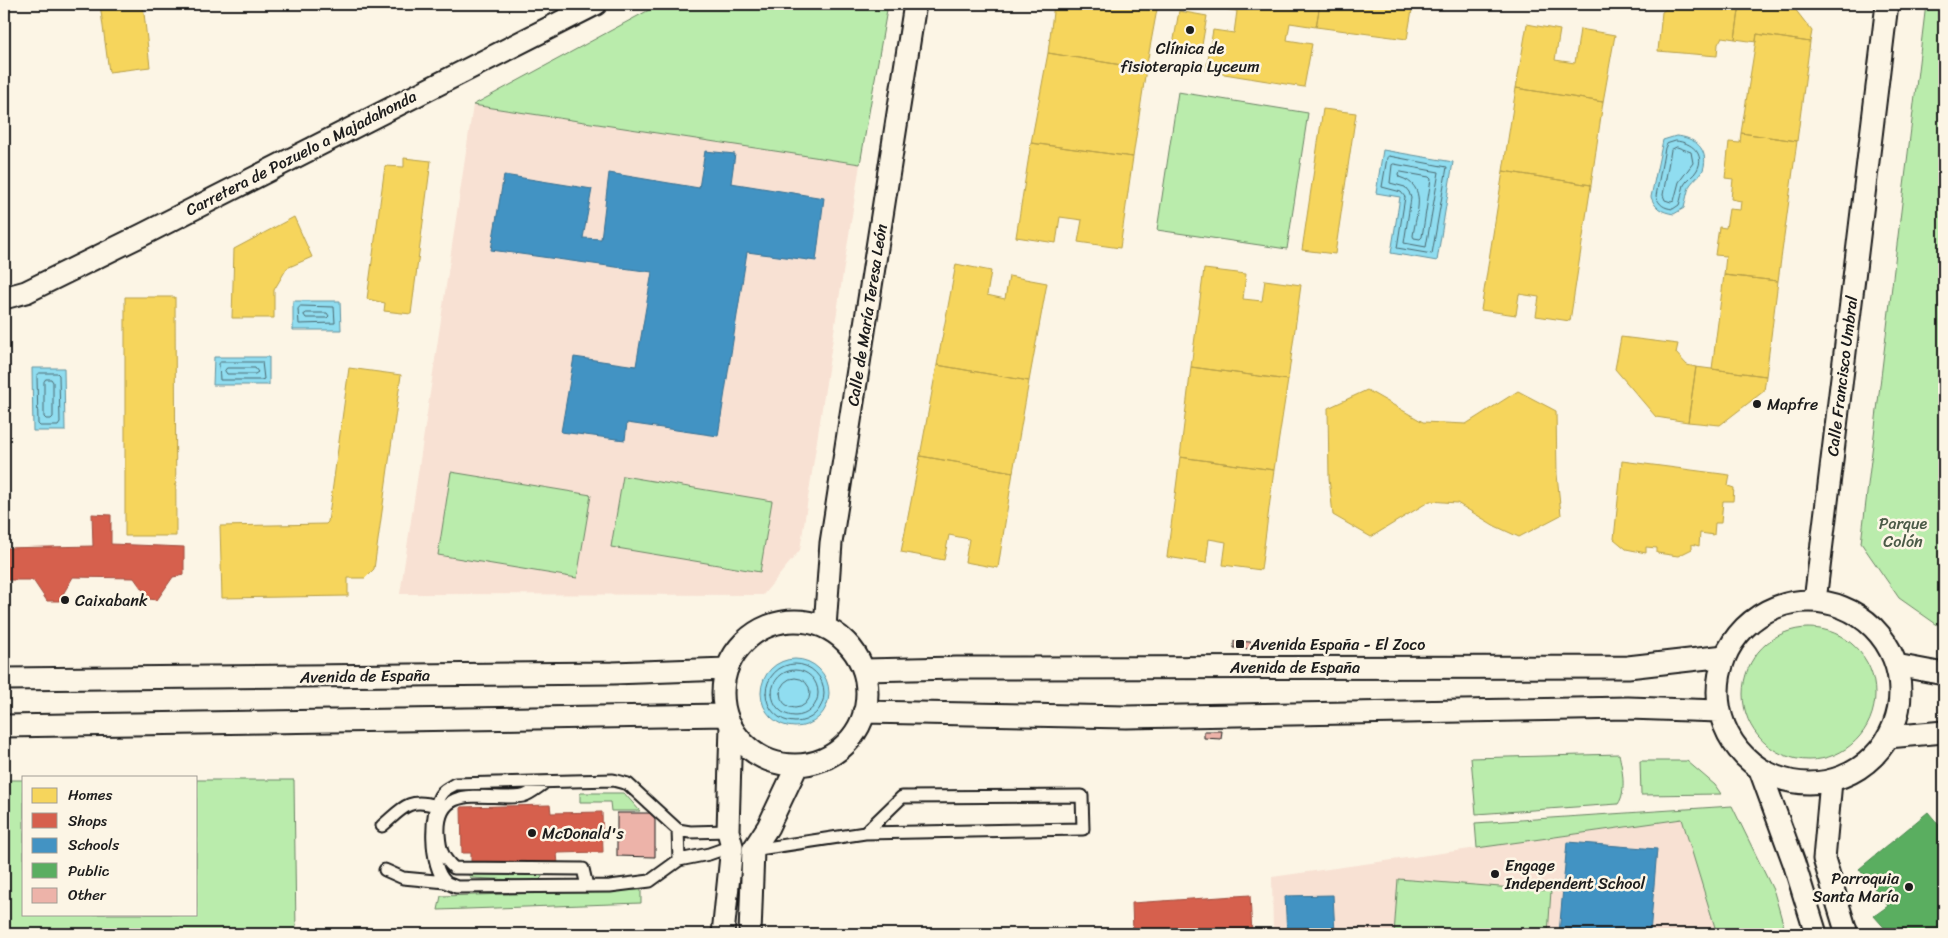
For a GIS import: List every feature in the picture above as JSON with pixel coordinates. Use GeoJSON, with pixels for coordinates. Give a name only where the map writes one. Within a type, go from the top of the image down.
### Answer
{"type":"FeatureCollection","features":[{"type":"Feature","properties":{"kind":"street","name":"Carretera de Pozuelo a Majadahonda"},"geometry":{"type":"LineString","coordinates":[[4,298],[26,292],[144,234],[596,4]]}},
{"type":"Feature","properties":{"kind":"street","name":"Calle de María Teresa León"},"geometry":{"type":"LineString","coordinates":[[825,626],[831,544],[915,4]]}},
{"type":"Feature","properties":{"kind":"street","name":"Calle Francisco Umbral"},"geometry":{"type":"LineString","coordinates":[[1815,601],[1887,4]]}},
{"type":"Feature","properties":{"kind":"street"},"geometry":{"type":"LineString","coordinates":[[1815,601],[1839,606],[1860,616],[1878,632],[1896,665],[1900,689],[1897,714],[1888,737],[1873,757],[1853,772],[1830,781],[1806,784],[1782,780],[1760,770],[1741,754],[1727,734],[1719,711],[1718,683],[1724,656],[1739,632],[1761,614],[1787,603],[1815,601]]}},
{"type":"Feature","properties":{"kind":"street"},"geometry":{"type":"LineString","coordinates":[[723,934],[730,839],[728,720],[723,692],[727,669],[736,652],[750,637],[767,626],[786,621],[806,621],[825,626],[842,637],[856,652],[864,670],[868,691],[864,712],[855,733],[839,750],[819,762],[796,766],[776,763],[758,755],[742,742],[728,720]]}},
{"type":"Feature","properties":{"kind":"street","name":"Avenida de España"},"geometry":{"type":"LineString","coordinates":[[864,670],[957,668],[1628,667],[1724,656]]}},
{"type":"Feature","properties":{"kind":"street"},"geometry":{"type":"LineString","coordinates":[[1896,665],[1944,674]]}},
{"type":"Feature","properties":{"kind":"street","name":"Avenida de España"},"geometry":{"type":"LineString","coordinates":[[4,679],[613,674],[727,669]]}},
{"type":"Feature","properties":{"kind":"street"},"geometry":{"type":"LineString","coordinates":[[864,712],[1126,716],[1628,708],[1719,711]]}},
{"type":"Feature","properties":{"kind":"street"},"geometry":{"type":"LineString","coordinates":[[4,726],[728,720]]}},
{"type":"Feature","properties":{"kind":"street"},"geometry":{"type":"LineString","coordinates":[[1888,737],[1944,732]]}},
{"type":"Feature","properties":{"kind":"street"},"geometry":{"type":"LineString","coordinates":[[730,839],[732,852],[738,858],[747,858],[768,827],[796,766]]}},
{"type":"Feature","properties":{"kind":"street"},"geometry":{"type":"LineString","coordinates":[[1760,770],[1794,863],[1816,934]]}},
{"type":"Feature","properties":{"kind":"street"},"geometry":{"type":"LineString","coordinates":[[1830,781],[1824,859],[1847,934]]}},
{"type":"Feature","properties":{"kind":"street"},"geometry":{"type":"LineString","coordinates":[[750,934],[753,850]]}},
{"type":"Feature","properties":{"kind":"lane"},"geometry":{"type":"LineString","coordinates":[[451,884],[434,856],[433,819],[442,793],[456,784],[613,780],[628,784],[678,830],[730,839]]}},
{"type":"Feature","properties":{"kind":"lane"},"geometry":{"type":"LineString","coordinates":[[545,783],[525,795],[456,798],[445,807],[441,817],[439,828],[440,851],[454,868],[583,869],[587,886]]}},
{"type":"Feature","properties":{"kind":"lane"},"geometry":{"type":"LineString","coordinates":[[753,850],[865,833],[1082,829],[1082,796],[902,798],[865,833]]}},
{"type":"Feature","properties":{"kind":"lane"},"geometry":{"type":"LineString","coordinates":[[382,826],[410,803],[425,802],[436,806]]}},
{"type":"Feature","properties":{"kind":"lane"},"geometry":{"type":"LineString","coordinates":[[678,830],[679,860]]}},
{"type":"Feature","properties":{"kind":"lane"},"geometry":{"type":"LineString","coordinates":[[385,870],[403,878],[451,884],[610,886],[650,881],[679,860],[709,854],[730,839]]}},
{"type":"Feature","properties":{"kind":"shaded area"},"geometry":{"type":"Polygon","coordinates":[[[473,105],[860,164],[800,550],[763,595],[400,594],[473,105]]]}},
{"type":"Feature","properties":{"kind":"shaded area","name":"Engage Independent School"},"geometry":{"type":"Polygon","coordinates":[[[1682,819],[1717,934],[1273,934],[1272,877],[1682,819]]]}},
{"type":"Feature","properties":{"kind":"green space"},"geometry":{"type":"Polygon","coordinates":[[[660,4],[888,4],[860,164],[473,105],[660,4]]]}},
{"type":"Feature","properties":{"kind":"green space","name":"Parque Colón"},"geometry":{"type":"Polygon","coordinates":[[[1926,4],[1944,4],[1944,627],[1936,624],[1899,598],[1861,543],[1926,4]]]}},
{"type":"Feature","properties":{"kind":"green space"},"geometry":{"type":"Polygon","coordinates":[[[1178,92],[1308,113],[1287,249],[1157,230],[1178,92]]]}},
{"type":"Feature","properties":{"kind":"green space"},"geometry":{"type":"Polygon","coordinates":[[[451,472],[591,495],[577,578],[438,555],[451,472]]]}},
{"type":"Feature","properties":{"kind":"green space"},"geometry":{"type":"Polygon","coordinates":[[[623,476],[772,501],[760,572],[611,547],[623,476]]]}},
{"type":"Feature","properties":{"kind":"green space"},"geometry":{"type":"Polygon","coordinates":[[[1809,628],[1822,629],[1834,633],[1856,647],[1870,669],[1874,681],[1874,707],[1870,719],[1856,741],[1834,755],[1822,759],[1809,760],[1796,759],[1784,755],[1762,741],[1748,719],[1744,707],[1743,694],[1744,681],[1748,669],[1762,647],[1784,633],[1796,629],[1809,628]]]}},
{"type":"Feature","properties":{"kind":"green space"},"geometry":{"type":"Polygon","coordinates":[[[1619,754],[1623,787],[1618,804],[1476,814],[1471,758],[1619,754]]]}},
{"type":"Feature","properties":{"kind":"green space"},"geometry":{"type":"Polygon","coordinates":[[[1640,761],[1687,761],[1715,785],[1721,794],[1641,795],[1640,761]]]}},
{"type":"Feature","properties":{"kind":"green space"},"geometry":{"type":"Polygon","coordinates":[[[4,780],[22,780],[22,916],[198,916],[198,780],[294,780],[296,934],[4,934],[4,780]]]}},
{"type":"Feature","properties":{"kind":"green space"},"geometry":{"type":"Polygon","coordinates":[[[580,793],[624,793],[640,811],[611,811],[610,802],[580,802],[580,793]]]}},
{"type":"Feature","properties":{"kind":"green space"},"geometry":{"type":"Polygon","coordinates":[[[1732,806],[1774,892],[1786,934],[1717,934],[1682,819],[1477,848],[1475,823],[1732,806]]]}},
{"type":"Feature","properties":{"kind":"green space"},"geometry":{"type":"Polygon","coordinates":[[[469,872],[541,873],[542,877],[538,881],[471,878],[468,874],[469,872]]]}},
{"type":"Feature","properties":{"kind":"green space"},"geometry":{"type":"Polygon","coordinates":[[[1398,879],[1551,891],[1548,934],[1394,934],[1398,879]]]}},
{"type":"Feature","properties":{"kind":"green space"},"geometry":{"type":"Polygon","coordinates":[[[641,890],[641,903],[438,910],[441,896],[641,890]]]}},
{"type":"Feature","properties":{"kind":"water"},"geometry":{"type":"Polygon","coordinates":[[[1676,136],[1689,139],[1699,146],[1705,163],[1702,172],[1690,185],[1684,208],[1674,214],[1659,209],[1651,197],[1663,140],[1676,136]]]}},
{"type":"Feature","properties":{"kind":"water"},"geometry":{"type":"Polygon","coordinates":[[[1383,150],[1453,162],[1437,261],[1391,253],[1400,197],[1376,193],[1383,150]]]}},
{"type":"Feature","properties":{"kind":"water"},"geometry":{"type":"Polygon","coordinates":[[[293,301],[340,301],[341,330],[293,330],[293,301]]]}},
{"type":"Feature","properties":{"kind":"water"},"geometry":{"type":"Polygon","coordinates":[[[214,357],[269,357],[269,385],[213,385],[214,357]]]}},
{"type":"Feature","properties":{"kind":"water"},"geometry":{"type":"Polygon","coordinates":[[[32,368],[64,368],[65,431],[33,431],[32,368]]]}},
{"type":"Feature","properties":{"kind":"water"},"geometry":{"type":"Polygon","coordinates":[[[795,659],[808,662],[819,669],[826,680],[829,693],[826,706],[819,717],[808,724],[795,727],[782,724],[771,717],[764,706],[761,693],[764,680],[771,669],[782,662],[795,659]]]}},
{"type":"Feature","properties":{"kind":"building: Homes"},"geometry":{"type":"Polygon","coordinates":[[[100,4],[143,4],[150,67],[109,72],[100,4]]]}},
{"type":"Feature","properties":{"kind":"building: Homes"},"geometry":{"type":"Polygon","coordinates":[[[1054,4],[1158,4],[1146,69],[1048,53],[1054,4]]]}},
{"type":"Feature","properties":{"kind":"building: Homes"},"geometry":{"type":"Polygon","coordinates":[[[1217,4],[1320,4],[1316,27],[1290,23],[1287,40],[1312,44],[1304,87],[1206,71],[1213,30],[1234,33],[1237,11],[1216,8],[1217,4]]]}},
{"type":"Feature","properties":{"kind":"building: Homes"},"geometry":{"type":"Polygon","coordinates":[[[1320,4],[1413,4],[1407,39],[1316,27],[1320,4]]]}},
{"type":"Feature","properties":{"kind":"building: Homes"},"geometry":{"type":"Polygon","coordinates":[[[1672,4],[1740,4],[1735,39],[1722,37],[1718,44],[1717,56],[1658,51],[1662,12],[1672,4]]]}},
{"type":"Feature","properties":{"kind":"building: Homes"},"geometry":{"type":"Polygon","coordinates":[[[1740,4],[1791,4],[1812,31],[1810,42],[1757,34],[1756,42],[1735,39],[1740,4]]]}},
{"type":"Feature","properties":{"kind":"building: Homes","name":"Clínica de fisioterapia Lyceum"},"geometry":{"type":"Polygon","coordinates":[[[1179,11],[1207,16],[1201,51],[1173,45],[1179,11]]]}},
{"type":"Feature","properties":{"kind":"building: Homes"},"geometry":{"type":"Polygon","coordinates":[[[1527,24],[1560,30],[1555,60],[1575,63],[1580,29],[1615,35],[1603,102],[1516,88],[1527,24]]]}},
{"type":"Feature","properties":{"kind":"building: Homes"},"geometry":{"type":"Polygon","coordinates":[[[1757,34],[1810,42],[1797,141],[1741,133],[1757,34]]]}},
{"type":"Feature","properties":{"kind":"building: Homes"},"geometry":{"type":"Polygon","coordinates":[[[1048,53],[1146,69],[1133,157],[1031,143],[1048,53]]]}},
{"type":"Feature","properties":{"kind":"building: Homes"},"geometry":{"type":"Polygon","coordinates":[[[1516,88],[1603,102],[1591,185],[1503,171],[1516,88]]]}},
{"type":"Feature","properties":{"kind":"building: Homes"},"geometry":{"type":"Polygon","coordinates":[[[1323,109],[1356,113],[1335,254],[1302,250],[1323,109]]]}},
{"type":"Feature","properties":{"kind":"building: Homes"},"geometry":{"type":"Polygon","coordinates":[[[1741,133],[1797,141],[1778,281],[1724,275],[1726,256],[1715,255],[1719,227],[1726,228],[1729,209],[1740,210],[1741,201],[1731,199],[1733,179],[1725,178],[1729,142],[1740,143],[1741,133]]]}},
{"type":"Feature","properties":{"kind":"building: Homes"},"geometry":{"type":"Polygon","coordinates":[[[1031,143],[1133,157],[1120,248],[1078,242],[1082,220],[1060,217],[1056,243],[1016,237],[1031,143]]]}},
{"type":"Feature","properties":{"kind":"building: Homes"},"geometry":{"type":"Polygon","coordinates":[[[404,158],[431,161],[411,314],[384,311],[385,303],[367,299],[385,166],[404,167],[404,158]]]}},
{"type":"Feature","properties":{"kind":"building: Homes"},"geometry":{"type":"Polygon","coordinates":[[[1503,171],[1591,185],[1570,321],[1536,316],[1539,297],[1519,294],[1516,315],[1481,310],[1503,171]]]}},
{"type":"Feature","properties":{"kind":"building: Homes"},"geometry":{"type":"Polygon","coordinates":[[[294,217],[312,257],[287,268],[274,290],[274,318],[232,318],[234,249],[294,217]]]}},
{"type":"Feature","properties":{"kind":"building: Homes"},"geometry":{"type":"Polygon","coordinates":[[[956,264],[991,271],[987,295],[1005,299],[1009,276],[1047,283],[1029,381],[937,365],[956,264]]]}},
{"type":"Feature","properties":{"kind":"building: Homes"},"geometry":{"type":"Polygon","coordinates":[[[1204,269],[1246,274],[1243,299],[1262,301],[1265,280],[1301,285],[1288,380],[1191,367],[1204,269]]]}},
{"type":"Feature","properties":{"kind":"building: Homes"},"geometry":{"type":"Polygon","coordinates":[[[1724,275],[1778,281],[1766,376],[1712,369],[1724,275]]]}},
{"type":"Feature","properties":{"kind":"building: Homes"},"geometry":{"type":"Polygon","coordinates":[[[125,297],[175,297],[176,536],[125,536],[125,297]]]}},
{"type":"Feature","properties":{"kind":"building: Homes"},"geometry":{"type":"Polygon","coordinates":[[[1621,337],[1678,344],[1676,353],[1687,365],[1696,367],[1688,422],[1656,417],[1615,369],[1621,337]]]}},
{"type":"Feature","properties":{"kind":"building: Homes"},"geometry":{"type":"Polygon","coordinates":[[[937,365],[1029,381],[1013,472],[920,456],[937,365]]]}},
{"type":"Feature","properties":{"kind":"building: Homes"},"geometry":{"type":"Polygon","coordinates":[[[1191,367],[1288,380],[1274,470],[1180,457],[1191,367]]]}},
{"type":"Feature","properties":{"kind":"building: Homes"},"geometry":{"type":"Polygon","coordinates":[[[1696,367],[1766,376],[1764,391],[1720,425],[1688,422],[1696,367]]]}},
{"type":"Feature","properties":{"kind":"building: Homes"},"geometry":{"type":"Polygon","coordinates":[[[349,368],[401,375],[374,569],[365,578],[348,578],[348,596],[222,598],[220,526],[326,524],[328,522],[349,368]]]}},
{"type":"Feature","properties":{"kind":"building: Homes"},"geometry":{"type":"Polygon","coordinates":[[[1367,390],[1423,422],[1466,424],[1518,391],[1556,411],[1557,474],[1561,515],[1519,537],[1495,526],[1457,503],[1430,501],[1371,537],[1333,515],[1329,478],[1328,408],[1367,390]]]}},
{"type":"Feature","properties":{"kind":"building: Homes"},"geometry":{"type":"Polygon","coordinates":[[[920,456],[1013,472],[998,568],[965,562],[969,539],[949,535],[944,560],[901,552],[920,456]]]}},
{"type":"Feature","properties":{"kind":"building: Homes"},"geometry":{"type":"Polygon","coordinates":[[[1180,457],[1274,470],[1261,570],[1223,565],[1226,542],[1209,539],[1206,563],[1167,557],[1180,457]]]}},
{"type":"Feature","properties":{"kind":"building: Homes"},"geometry":{"type":"Polygon","coordinates":[[[1622,461],[1730,475],[1728,486],[1734,488],[1733,501],[1723,501],[1721,523],[1715,523],[1714,535],[1700,533],[1699,546],[1692,544],[1692,549],[1678,556],[1657,553],[1657,548],[1646,547],[1646,553],[1626,549],[1614,539],[1622,461]]]}},
{"type":"Feature","properties":{"kind":"building: Shops"},"geometry":{"type":"Polygon","coordinates":[[[92,514],[111,515],[111,544],[184,547],[184,575],[173,577],[157,600],[149,599],[134,578],[73,577],[59,601],[47,601],[33,580],[4,580],[4,548],[93,546],[92,514]]]}},
{"type":"Feature","properties":{"kind":"building: Shops","name":"McDonald's"},"geometry":{"type":"Polygon","coordinates":[[[550,805],[551,813],[602,812],[603,852],[557,853],[558,864],[471,866],[471,853],[462,853],[461,807],[550,805]]]}},
{"type":"Feature","properties":{"kind":"building: Shops"},"geometry":{"type":"Polygon","coordinates":[[[1250,895],[1252,934],[1133,934],[1132,903],[1250,895]]]}},
{"type":"Feature","properties":{"kind":"building: Schools"},"geometry":{"type":"Polygon","coordinates":[[[705,151],[735,154],[731,183],[824,198],[816,261],[747,252],[718,436],[627,423],[625,440],[561,432],[574,357],[636,366],[652,272],[491,250],[504,175],[592,189],[583,238],[601,239],[609,173],[699,188],[705,151]]]}},
{"type":"Feature","properties":{"kind":"building: Schools"},"geometry":{"type":"Polygon","coordinates":[[[1567,842],[1657,849],[1650,934],[1559,934],[1567,842]]]}},
{"type":"Feature","properties":{"kind":"building: Schools"},"geometry":{"type":"Polygon","coordinates":[[[1333,895],[1335,934],[1287,934],[1285,896],[1333,895]]]}},
{"type":"Feature","properties":{"kind":"building: Public","name":"Parroquia Santa María"},"geometry":{"type":"Polygon","coordinates":[[[1928,812],[1944,831],[1944,934],[1888,934],[1874,916],[1888,906],[1859,869],[1928,812]]]}},
{"type":"Feature","properties":{"kind":"building: Other"},"geometry":{"type":"Polygon","coordinates":[[[1234,641],[1251,642],[1252,649],[1234,648],[1234,641]]]}},
{"type":"Feature","properties":{"kind":"building: Other"},"geometry":{"type":"Polygon","coordinates":[[[1204,731],[1222,731],[1221,739],[1204,738],[1204,731]]]}},
{"type":"Feature","properties":{"kind":"building: Other"},"geometry":{"type":"Polygon","coordinates":[[[617,813],[655,813],[655,857],[617,856],[617,813]]]}},
{"type":"Feature","properties":{"kind":"place","name":"Clínica de fisioterapia Lyceum"},"geometry":{"type":"Point","coordinates":[1190,30]}},
{"type":"Feature","properties":{"kind":"place","name":"Mapfre"},"geometry":{"type":"Point","coordinates":[1757,404]}},
{"type":"Feature","properties":{"kind":"place","name":"Caixabank"},"geometry":{"type":"Point","coordinates":[65,600]}},
{"type":"Feature","properties":{"kind":"place","name":"Avenida España - El Zoco"},"geometry":{"type":"Point","coordinates":[1240,644]}},
{"type":"Feature","properties":{"kind":"place","name":"McDonald's"},"geometry":{"type":"Point","coordinates":[532,833]}},
{"type":"Feature","properties":{"kind":"place","name":"Engage Independent School"},"geometry":{"type":"Point","coordinates":[1495,874]}},
{"type":"Feature","properties":{"kind":"place","name":"Parroquia Santa María"},"geometry":{"type":"Point","coordinates":[1909,887]}}]}
